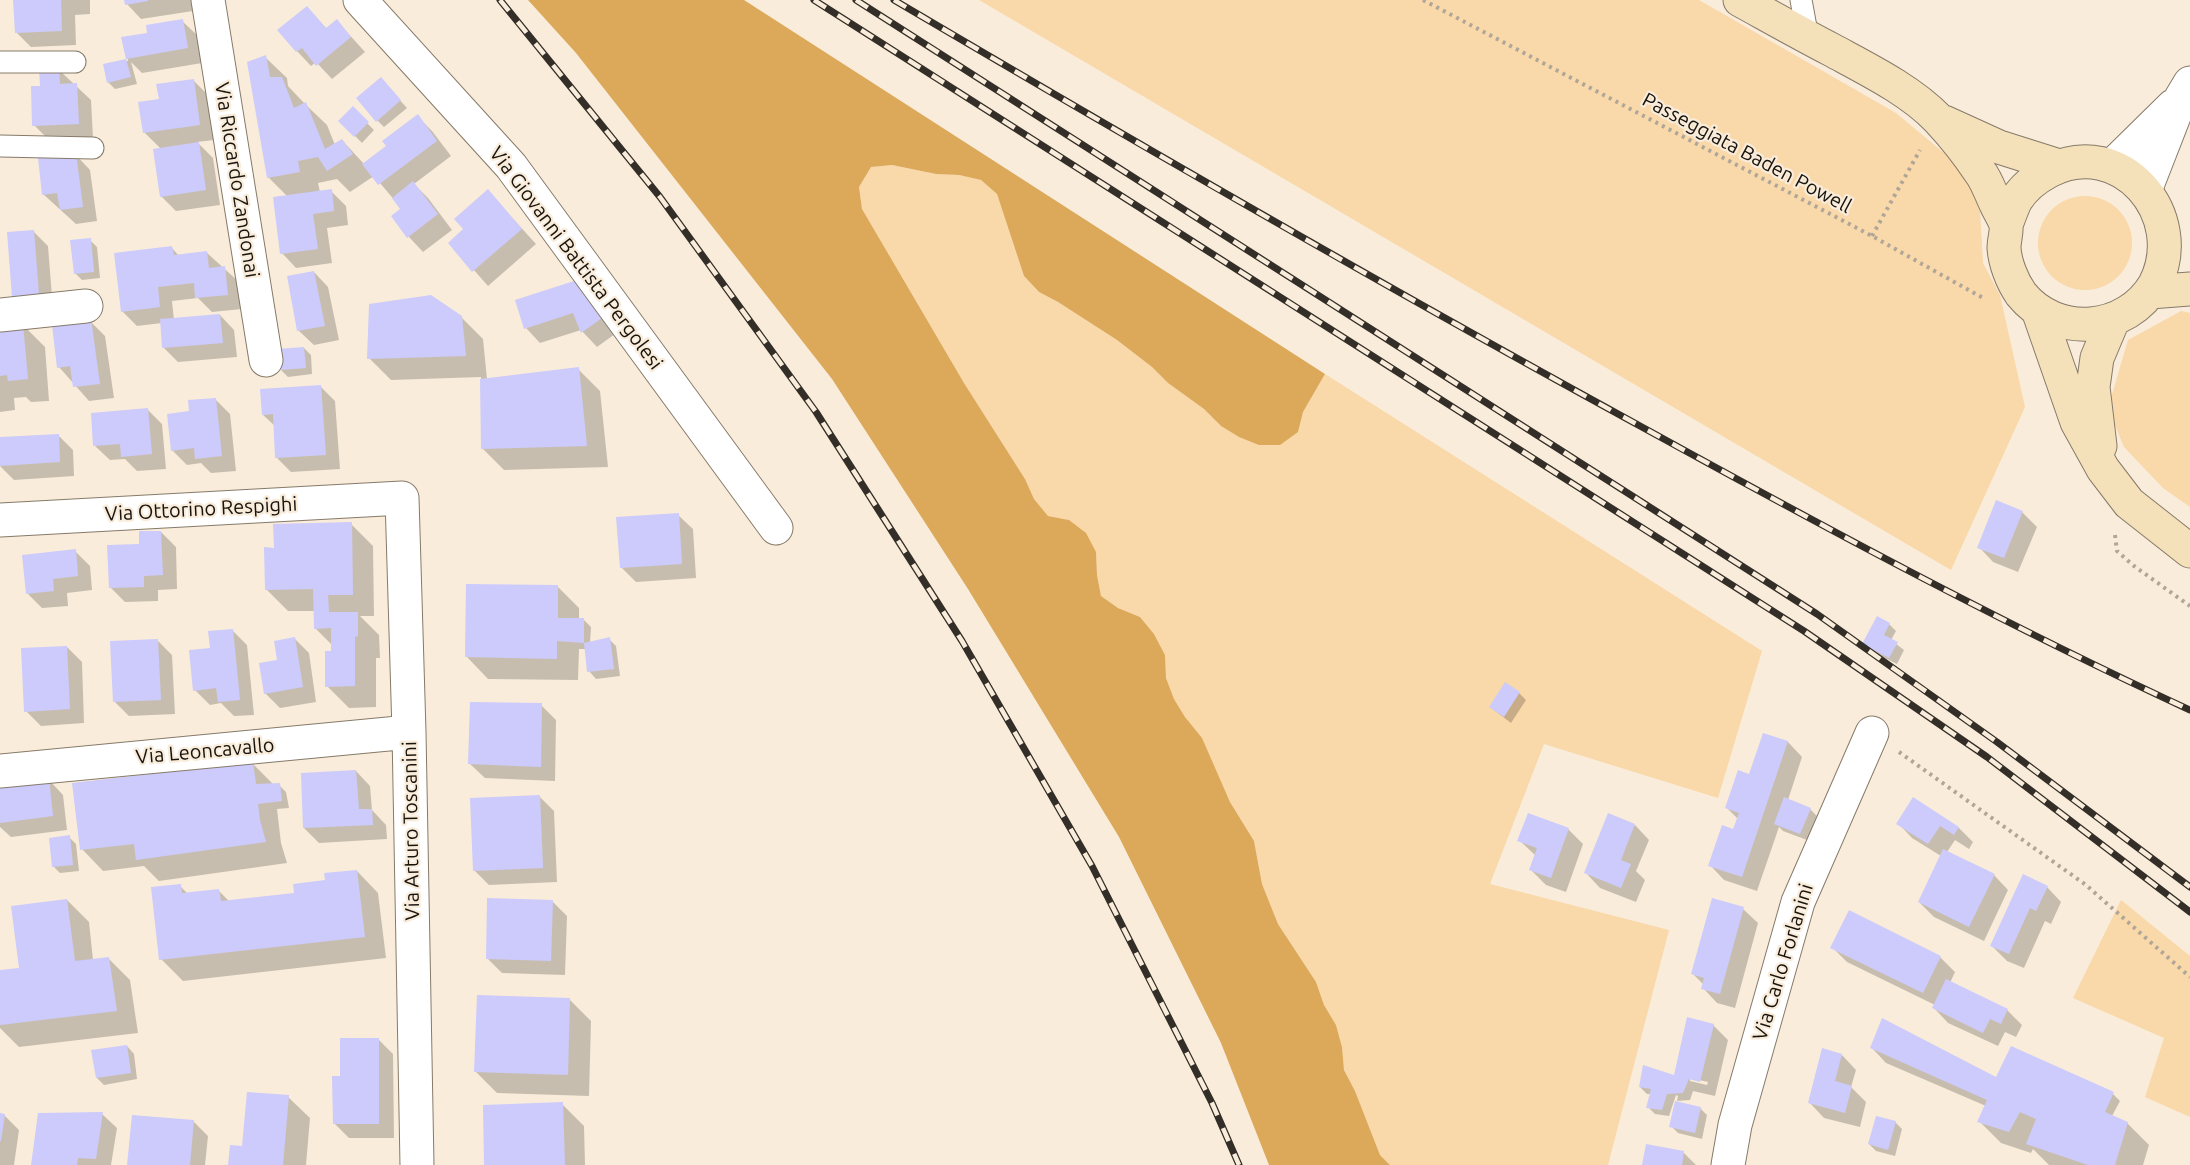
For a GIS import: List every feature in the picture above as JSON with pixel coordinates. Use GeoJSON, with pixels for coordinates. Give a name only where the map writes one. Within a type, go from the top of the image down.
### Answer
{"type":"FeatureCollection","features":[{"type":"Feature","properties":{"kind":"main road"},"geometry":{"type":"LineString","coordinates":[[1740,0],[1888,81],[1937,118],[2000,147],[2059,166]]}},
{"type":"Feature","properties":{"kind":"main road"},"geometry":{"type":"LineString","coordinates":[[1937,118],[1982,173],[2006,225]]}},
{"type":"Feature","properties":{"kind":"main road"},"geometry":{"type":"LineString","coordinates":[[2086,161],[2112,166],[2130,174],[2146,188],[2178,243],[2166,255],[2160,275],[2150,292],[2133,309],[2113,320],[2094,324],[2075,324],[2056,319],[2038,310],[2021,294],[2009,273],[2004,249],[2006,225],[2016,200],[2035,179],[2059,166],[2086,161]]}},
{"type":"Feature","properties":{"kind":"main road"},"geometry":{"type":"LineString","coordinates":[[2150,292],[2190,289]]}},
{"type":"Feature","properties":{"kind":"main road"},"geometry":{"type":"LineString","coordinates":[[2038,310],[2077,423],[2103,469],[2129,503],[2190,551]]}},
{"type":"Feature","properties":{"kind":"main road"},"geometry":{"type":"LineString","coordinates":[[2103,469],[2093,387],[2097,358],[2113,320]]}},
{"type":"Feature","properties":{"kind":"street","name":"Via Riccardo Zandonai"},"geometry":{"type":"LineString","coordinates":[[207,0],[266,360]]}},
{"type":"Feature","properties":{"kind":"street","name":"Via Giovanni Battista Pergolesi"},"geometry":{"type":"LineString","coordinates":[[360,0],[511,166],[776,528]]}},
{"type":"Feature","properties":{"kind":"street"},"geometry":{"type":"LineString","coordinates":[[2112,166],[2185,91]]}},
{"type":"Feature","properties":{"kind":"street"},"geometry":{"type":"LineString","coordinates":[[2146,188],[2185,91]]}},
{"type":"Feature","properties":{"kind":"street"},"geometry":{"type":"LineString","coordinates":[[0,315],[86,306]]}},
{"type":"Feature","properties":{"kind":"street","name":"Via Ottorino Respighi"},"geometry":{"type":"LineString","coordinates":[[0,520],[402,498]]}},
{"type":"Feature","properties":{"kind":"street","name":"Via Arturo Toscanini"},"geometry":{"type":"LineString","coordinates":[[402,498],[417,1165]]}},
{"type":"Feature","properties":{"kind":"street","name":"Via Leoncavallo"},"geometry":{"type":"LineString","coordinates":[[0,771],[409,732]]}},
{"type":"Feature","properties":{"kind":"street","name":"Via Carlo Forlanini"},"geometry":{"type":"LineString","coordinates":[[1728,1165],[1735,1125],[1798,902],[1872,733]]}},
{"type":"Feature","properties":{"kind":"lane"},"geometry":{"type":"LineString","coordinates":[[1801,0],[1808,38]]}},
{"type":"Feature","properties":{"kind":"lane"},"geometry":{"type":"LineString","coordinates":[[0,62],[75,62]]}},
{"type":"Feature","properties":{"kind":"lane"},"geometry":{"type":"LineString","coordinates":[[0,146],[93,148]]}},
{"type":"Feature","properties":{"kind":"path","name":"Passeggiata Baden Powell"},"geometry":{"type":"LineString","coordinates":[[1423,0],[1872,236],[1992,303]]}},
{"type":"Feature","properties":{"kind":"path"},"geometry":{"type":"LineString","coordinates":[[1872,236],[1937,118]]}},
{"type":"Feature","properties":{"kind":"path"},"geometry":{"type":"LineString","coordinates":[[1872,733],[2086,885],[2190,977]]}},
{"type":"Feature","properties":{"kind":"shaded area"},"geometry":{"type":"Polygon","coordinates":[[[528,0],[744,0],[1325,374],[1303,412],[1298,432],[1280,445],[1259,445],[1239,437],[1221,426],[1204,409],[1168,383],[1152,367],[1117,340],[1039,292],[1024,276],[997,194],[981,180],[892,165],[871,167],[859,187],[862,209],[964,383],[1025,479],[1034,499],[1048,516],[1069,520],[1086,533],[1096,552],[1101,596],[1118,608],[1140,617],[1154,634],[1165,655],[1166,678],[1174,699],[1202,738],[1230,802],[1254,841],[1262,884],[1278,924],[1316,982],[1324,1005],[1336,1025],[1342,1047],[1344,1070],[1355,1091],[1380,1155],[1390,1165],[1269,1165],[1221,1043],[1119,837],[968,589],[832,379],[576,53],[528,0]]]}},
{"type":"Feature","properties":{"kind":"shaded area"},"geometry":{"type":"Polygon","coordinates":[[[979,0],[1699,0],[1896,113],[1961,167],[1980,210],[1983,263],[2000,295],[2025,407],[1951,570],[979,0]]]}},
{"type":"Feature","properties":{"kind":"shaded area"},"geometry":{"type":"Polygon","coordinates":[[[892,165],[981,180],[997,194],[1024,276],[1039,292],[1117,340],[1152,367],[1168,383],[1204,409],[1221,426],[1239,437],[1298,432],[1303,412],[1325,374],[1762,651],[1718,798],[1544,744],[1490,884],[1669,930],[1608,1165],[1390,1165],[1380,1155],[1355,1091],[1344,1070],[1342,1047],[1336,1025],[1324,1005],[1316,982],[1278,924],[1262,884],[1254,841],[1230,802],[1202,739],[1174,699],[1166,678],[1165,655],[1154,634],[1140,617],[1118,608],[1101,596],[1096,552],[1069,520],[1048,516],[1034,499],[1025,479],[964,383],[862,209],[859,187],[871,167],[892,165]]]}},
{"type":"Feature","properties":{"kind":"shaded area"},"geometry":{"type":"Polygon","coordinates":[[[2085,196],[2103,200],[2118,210],[2128,225],[2132,243],[2128,261],[2118,276],[2103,286],[2085,290],[2067,286],[2052,276],[2042,261],[2038,243],[2042,225],[2052,210],[2067,200],[2085,196]]]}},
{"type":"Feature","properties":{"kind":"shaded area"},"geometry":{"type":"Polygon","coordinates":[[[2181,311],[2190,313],[2190,507],[2163,488],[2124,447],[2108,408],[2128,340],[2181,311]]]}},
{"type":"Feature","properties":{"kind":"shaded area"},"geometry":{"type":"Polygon","coordinates":[[[2121,900],[2190,956],[2190,1117],[2145,1097],[2164,1038],[2073,998],[2121,900]]]}},
{"type":"Feature","properties":{"kind":"building"},"geometry":{"type":"Polygon","coordinates":[[[13,0],[61,0],[62,31],[15,33],[13,0]]]}},
{"type":"Feature","properties":{"kind":"building"},"geometry":{"type":"Polygon","coordinates":[[[124,0],[148,0],[148,1],[125,5],[124,0]]]}},
{"type":"Feature","properties":{"kind":"building"},"geometry":{"type":"Polygon","coordinates":[[[307,6],[326,28],[337,19],[351,37],[316,66],[302,48],[296,52],[277,30],[307,6]]]}},
{"type":"Feature","properties":{"kind":"building"},"geometry":{"type":"Polygon","coordinates":[[[183,19],[188,48],[126,59],[121,37],[147,33],[146,25],[183,19]]]}},
{"type":"Feature","properties":{"kind":"building"},"geometry":{"type":"Polygon","coordinates":[[[266,55],[270,77],[282,77],[294,108],[306,102],[325,149],[342,139],[353,154],[327,171],[318,157],[298,161],[300,172],[267,178],[247,62],[266,55]]]}},
{"type":"Feature","properties":{"kind":"building"},"geometry":{"type":"Polygon","coordinates":[[[126,59],[131,77],[107,83],[103,64],[126,59]]]}},
{"type":"Feature","properties":{"kind":"building"},"geometry":{"type":"Polygon","coordinates":[[[39,68],[59,68],[60,84],[77,83],[79,124],[32,126],[31,86],[40,86],[39,68]]]}},
{"type":"Feature","properties":{"kind":"building"},"geometry":{"type":"Polygon","coordinates":[[[381,77],[401,100],[376,122],[356,98],[381,77]]]}},
{"type":"Feature","properties":{"kind":"building"},"geometry":{"type":"Polygon","coordinates":[[[194,79],[200,125],[143,133],[138,102],[159,99],[156,84],[194,79]]]}},
{"type":"Feature","properties":{"kind":"building"},"geometry":{"type":"Polygon","coordinates":[[[353,106],[369,122],[354,137],[338,121],[353,106]]]}},
{"type":"Feature","properties":{"kind":"building"},"geometry":{"type":"Polygon","coordinates":[[[418,114],[437,141],[378,185],[362,164],[386,146],[382,141],[418,114]]]}},
{"type":"Feature","properties":{"kind":"building"},"geometry":{"type":"Polygon","coordinates":[[[199,142],[206,190],[160,197],[153,149],[199,142]]]}},
{"type":"Feature","properties":{"kind":"building"},"geometry":{"type":"Polygon","coordinates":[[[76,153],[83,207],[60,210],[57,193],[42,195],[38,158],[76,153]]]}},
{"type":"Feature","properties":{"kind":"building"},"geometry":{"type":"Polygon","coordinates":[[[413,181],[438,214],[407,238],[391,216],[400,209],[392,198],[413,181]]]}},
{"type":"Feature","properties":{"kind":"building"},"geometry":{"type":"Polygon","coordinates":[[[332,189],[334,211],[313,214],[318,249],[280,254],[273,197],[332,189]]]}},
{"type":"Feature","properties":{"kind":"building"},"geometry":{"type":"Polygon","coordinates":[[[488,189],[522,229],[472,272],[448,243],[463,229],[454,219],[488,189]]]}},
{"type":"Feature","properties":{"kind":"building"},"geometry":{"type":"Polygon","coordinates":[[[34,230],[39,295],[12,297],[7,232],[34,230]]]}},
{"type":"Feature","properties":{"kind":"building"},"geometry":{"type":"Polygon","coordinates":[[[91,238],[94,272],[74,274],[70,240],[91,238]]]}},
{"type":"Feature","properties":{"kind":"building"},"geometry":{"type":"Polygon","coordinates":[[[172,246],[174,255],[207,251],[209,268],[225,266],[228,295],[195,298],[194,283],[158,287],[160,307],[121,312],[114,253],[172,246]]]}},
{"type":"Feature","properties":{"kind":"building"},"geometry":{"type":"Polygon","coordinates":[[[314,271],[325,326],[297,331],[287,276],[314,271]]]}},
{"type":"Feature","properties":{"kind":"building"},"geometry":{"type":"Polygon","coordinates":[[[577,280],[602,318],[581,333],[573,313],[524,329],[515,300],[577,280]]]}},
{"type":"Feature","properties":{"kind":"building"},"geometry":{"type":"Polygon","coordinates":[[[431,295],[462,316],[466,356],[367,359],[369,304],[431,295]]]}},
{"type":"Feature","properties":{"kind":"building"},"geometry":{"type":"Polygon","coordinates":[[[220,314],[223,343],[162,348],[160,319],[220,314]]]}},
{"type":"Feature","properties":{"kind":"building"},"geometry":{"type":"Polygon","coordinates":[[[91,319],[100,384],[73,387],[70,366],[57,368],[52,325],[91,319]]]}},
{"type":"Feature","properties":{"kind":"building"},"geometry":{"type":"Polygon","coordinates":[[[23,324],[28,379],[8,381],[7,375],[0,376],[0,326],[23,324]]]}},
{"type":"Feature","properties":{"kind":"building"},"geometry":{"type":"Polygon","coordinates":[[[304,347],[306,368],[280,370],[277,349],[304,347]]]}},
{"type":"Feature","properties":{"kind":"building"},"geometry":{"type":"Polygon","coordinates":[[[579,367],[587,446],[481,449],[480,379],[579,367]]]}},
{"type":"Feature","properties":{"kind":"building"},"geometry":{"type":"Polygon","coordinates":[[[321,385],[326,455],[275,458],[273,414],[262,415],[260,389],[321,385]]]}},
{"type":"Feature","properties":{"kind":"building"},"geometry":{"type":"Polygon","coordinates":[[[216,398],[222,456],[195,459],[194,448],[171,451],[167,414],[189,411],[188,400],[216,398]]]}},
{"type":"Feature","properties":{"kind":"building"},"geometry":{"type":"Polygon","coordinates":[[[148,408],[152,454],[121,457],[120,444],[93,446],[91,413],[148,408]]]}},
{"type":"Feature","properties":{"kind":"building"},"geometry":{"type":"Polygon","coordinates":[[[59,434],[60,462],[0,466],[0,437],[59,434]]]}},
{"type":"Feature","properties":{"kind":"building"},"geometry":{"type":"Polygon","coordinates":[[[1996,500],[2023,511],[2004,558],[1977,548],[1996,500]]]}},
{"type":"Feature","properties":{"kind":"building"},"geometry":{"type":"Polygon","coordinates":[[[679,513],[682,564],[620,568],[616,517],[679,513]]]}},
{"type":"Feature","properties":{"kind":"building"},"geometry":{"type":"Polygon","coordinates":[[[352,522],[353,595],[328,595],[329,612],[358,612],[358,636],[355,637],[355,686],[325,687],[325,651],[331,651],[331,628],[314,629],[313,589],[265,590],[264,547],[274,548],[273,524],[352,522]]]}},
{"type":"Feature","properties":{"kind":"building"},"geometry":{"type":"Polygon","coordinates":[[[139,531],[161,531],[163,575],[144,576],[144,587],[109,588],[107,545],[139,544],[139,531]]]}},
{"type":"Feature","properties":{"kind":"building"},"geometry":{"type":"Polygon","coordinates":[[[76,549],[78,576],[53,579],[54,591],[26,594],[22,555],[76,549]]]}},
{"type":"Feature","properties":{"kind":"building"},"geometry":{"type":"Polygon","coordinates":[[[466,584],[558,585],[558,618],[584,618],[584,643],[557,641],[557,659],[465,657],[466,584]]]}},
{"type":"Feature","properties":{"kind":"building"},"geometry":{"type":"Polygon","coordinates":[[[1877,616],[1890,623],[1884,635],[1898,642],[1889,658],[1862,644],[1877,616]]]}},
{"type":"Feature","properties":{"kind":"building"},"geometry":{"type":"Polygon","coordinates":[[[233,629],[240,700],[218,702],[216,688],[193,691],[189,650],[210,648],[208,631],[233,629]]]}},
{"type":"Feature","properties":{"kind":"building"},"geometry":{"type":"Polygon","coordinates":[[[295,637],[303,687],[264,694],[259,663],[277,660],[274,641],[295,637]]]}},
{"type":"Feature","properties":{"kind":"building"},"geometry":{"type":"Polygon","coordinates":[[[610,637],[614,669],[587,672],[584,643],[610,637]]]}},
{"type":"Feature","properties":{"kind":"building"},"geometry":{"type":"Polygon","coordinates":[[[158,639],[161,700],[113,702],[110,641],[158,639]]]}},
{"type":"Feature","properties":{"kind":"building"},"geometry":{"type":"Polygon","coordinates":[[[67,646],[70,709],[24,712],[21,648],[67,646]]]}},
{"type":"Feature","properties":{"kind":"building"},"geometry":{"type":"Polygon","coordinates":[[[1505,682],[1520,692],[1504,717],[1489,707],[1505,682]]]}},
{"type":"Feature","properties":{"kind":"building"},"geometry":{"type":"Polygon","coordinates":[[[470,702],[542,703],[541,767],[468,764],[470,702]]]}},
{"type":"Feature","properties":{"kind":"building"},"geometry":{"type":"Polygon","coordinates":[[[1763,733],[1788,741],[1742,877],[1708,866],[1722,825],[1733,829],[1739,813],[1725,808],[1738,770],[1749,774],[1763,733]]]}},
{"type":"Feature","properties":{"kind":"building"},"geometry":{"type":"Polygon","coordinates":[[[253,762],[256,784],[280,783],[282,801],[258,804],[266,842],[136,860],[134,844],[80,850],[72,783],[253,762]]]}},
{"type":"Feature","properties":{"kind":"building"},"geometry":{"type":"Polygon","coordinates":[[[356,770],[359,809],[372,809],[373,825],[303,828],[301,773],[356,770]]]}},
{"type":"Feature","properties":{"kind":"building"},"geometry":{"type":"Polygon","coordinates":[[[49,778],[53,816],[0,823],[0,784],[49,778]]]}},
{"type":"Feature","properties":{"kind":"building"},"geometry":{"type":"Polygon","coordinates":[[[540,795],[543,868],[473,871],[470,798],[540,795]]]}},
{"type":"Feature","properties":{"kind":"building"},"geometry":{"type":"Polygon","coordinates":[[[1784,797],[1811,808],[1800,834],[1774,824],[1784,797]]]}},
{"type":"Feature","properties":{"kind":"building"},"geometry":{"type":"Polygon","coordinates":[[[1913,797],[1959,827],[1954,835],[1940,826],[1928,844],[1896,824],[1913,797]]]}},
{"type":"Feature","properties":{"kind":"building"},"geometry":{"type":"Polygon","coordinates":[[[1528,813],[1569,828],[1551,878],[1529,870],[1537,848],[1517,841],[1528,813]]]}},
{"type":"Feature","properties":{"kind":"building"},"geometry":{"type":"Polygon","coordinates":[[[1608,813],[1635,824],[1621,860],[1631,864],[1621,888],[1584,873],[1608,813]]]}},
{"type":"Feature","properties":{"kind":"building"},"geometry":{"type":"Polygon","coordinates":[[[70,835],[73,865],[52,867],[49,838],[70,835]]]}},
{"type":"Feature","properties":{"kind":"building"},"geometry":{"type":"Polygon","coordinates":[[[1943,849],[1995,874],[1969,927],[1918,902],[1943,849]]]}},
{"type":"Feature","properties":{"kind":"building"},"geometry":{"type":"Polygon","coordinates":[[[357,870],[365,937],[159,960],[151,887],[181,884],[182,893],[219,889],[221,901],[294,893],[293,884],[325,880],[324,873],[357,870]]]}},
{"type":"Feature","properties":{"kind":"building"},"geometry":{"type":"Polygon","coordinates":[[[2023,874],[2048,886],[2036,911],[2030,908],[2009,954],[1990,946],[2023,874]]]}},
{"type":"Feature","properties":{"kind":"building"},"geometry":{"type":"Polygon","coordinates":[[[487,898],[553,900],[551,961],[486,959],[487,898]]]}},
{"type":"Feature","properties":{"kind":"building"},"geometry":{"type":"Polygon","coordinates":[[[1712,898],[1744,907],[1720,994],[1701,989],[1704,978],[1691,974],[1712,898]]]}},
{"type":"Feature","properties":{"kind":"building"},"geometry":{"type":"Polygon","coordinates":[[[67,899],[75,961],[109,957],[117,1011],[0,1025],[0,970],[19,968],[11,906],[67,899]]]}},
{"type":"Feature","properties":{"kind":"building"},"geometry":{"type":"Polygon","coordinates":[[[1849,910],[1941,956],[1923,993],[1830,948],[1849,910]]]}},
{"type":"Feature","properties":{"kind":"building"},"geometry":{"type":"Polygon","coordinates":[[[1946,979],[2008,1009],[2001,1024],[1990,1019],[1983,1033],[1932,1008],[1946,979]]]}},
{"type":"Feature","properties":{"kind":"building"},"geometry":{"type":"Polygon","coordinates":[[[477,995],[570,998],[568,1075],[474,1072],[477,995]]]}},
{"type":"Feature","properties":{"kind":"building"},"geometry":{"type":"Polygon","coordinates":[[[1687,1017],[1714,1024],[1700,1082],[1689,1079],[1683,1093],[1667,1094],[1662,1110],[1646,1108],[1651,1089],[1639,1087],[1643,1065],[1674,1075],[1687,1017]]]}},
{"type":"Feature","properties":{"kind":"building"},"geometry":{"type":"Polygon","coordinates":[[[1882,1018],[1996,1077],[2011,1046],[2114,1092],[2105,1112],[2128,1122],[2115,1165],[2088,1165],[2026,1144],[2036,1119],[2020,1112],[2009,1132],[1977,1122],[1987,1100],[1870,1048],[1882,1018]]]}},
{"type":"Feature","properties":{"kind":"building"},"geometry":{"type":"Polygon","coordinates":[[[340,1038],[379,1038],[379,1124],[333,1124],[332,1076],[340,1076],[340,1038]]]}},
{"type":"Feature","properties":{"kind":"building"},"geometry":{"type":"Polygon","coordinates":[[[127,1045],[131,1073],[96,1078],[91,1050],[127,1045]]]}},
{"type":"Feature","properties":{"kind":"building"},"geometry":{"type":"Polygon","coordinates":[[[1822,1048],[1842,1054],[1835,1081],[1852,1086],[1845,1113],[1808,1103],[1822,1048]]]}},
{"type":"Feature","properties":{"kind":"building"},"geometry":{"type":"Polygon","coordinates":[[[247,1092],[289,1095],[283,1165],[228,1165],[230,1145],[242,1146],[247,1092]]]}},
{"type":"Feature","properties":{"kind":"building"},"geometry":{"type":"Polygon","coordinates":[[[1675,1101],[1701,1107],[1695,1133],[1669,1127],[1675,1101]]]}},
{"type":"Feature","properties":{"kind":"building"},"geometry":{"type":"Polygon","coordinates":[[[563,1102],[565,1165],[484,1165],[483,1105],[563,1102]]]}},
{"type":"Feature","properties":{"kind":"building"},"geometry":{"type":"Polygon","coordinates":[[[103,1112],[96,1159],[78,1158],[77,1165],[31,1165],[38,1113],[103,1112]]]}},
{"type":"Feature","properties":{"kind":"building"},"geometry":{"type":"Polygon","coordinates":[[[0,1113],[5,1114],[1,1141],[0,1141],[0,1113]]]}},
{"type":"Feature","properties":{"kind":"building"},"geometry":{"type":"Polygon","coordinates":[[[132,1115],[194,1120],[190,1165],[127,1165],[132,1115]]]}},
{"type":"Feature","properties":{"kind":"building"},"geometry":{"type":"Polygon","coordinates":[[[1876,1116],[1896,1121],[1888,1150],[1868,1144],[1876,1116]]]}},
{"type":"Feature","properties":{"kind":"building"},"geometry":{"type":"Polygon","coordinates":[[[1646,1144],[1684,1151],[1682,1165],[1642,1165],[1646,1144]]]}},
{"type":"Feature","properties":{"kind":"railway"},"geometry":{"type":"LineString","coordinates":[[500,0],[660,197],[816,412],[962,641],[1092,866],[1212,1103],[1239,1165]]}},
{"type":"Feature","properties":{"kind":"railway"},"geometry":{"type":"LineString","coordinates":[[814,0],[1804,631],[1987,757],[2190,912]]}},
{"type":"Feature","properties":{"kind":"railway"},"geometry":{"type":"LineString","coordinates":[[856,0],[1817,614],[1997,742],[2190,887]]}},
{"type":"Feature","properties":{"kind":"railway"},"geometry":{"type":"LineString","coordinates":[[894,0],[1276,222],[1662,438],[1923,578],[2056,646],[2190,710]]}}]}
